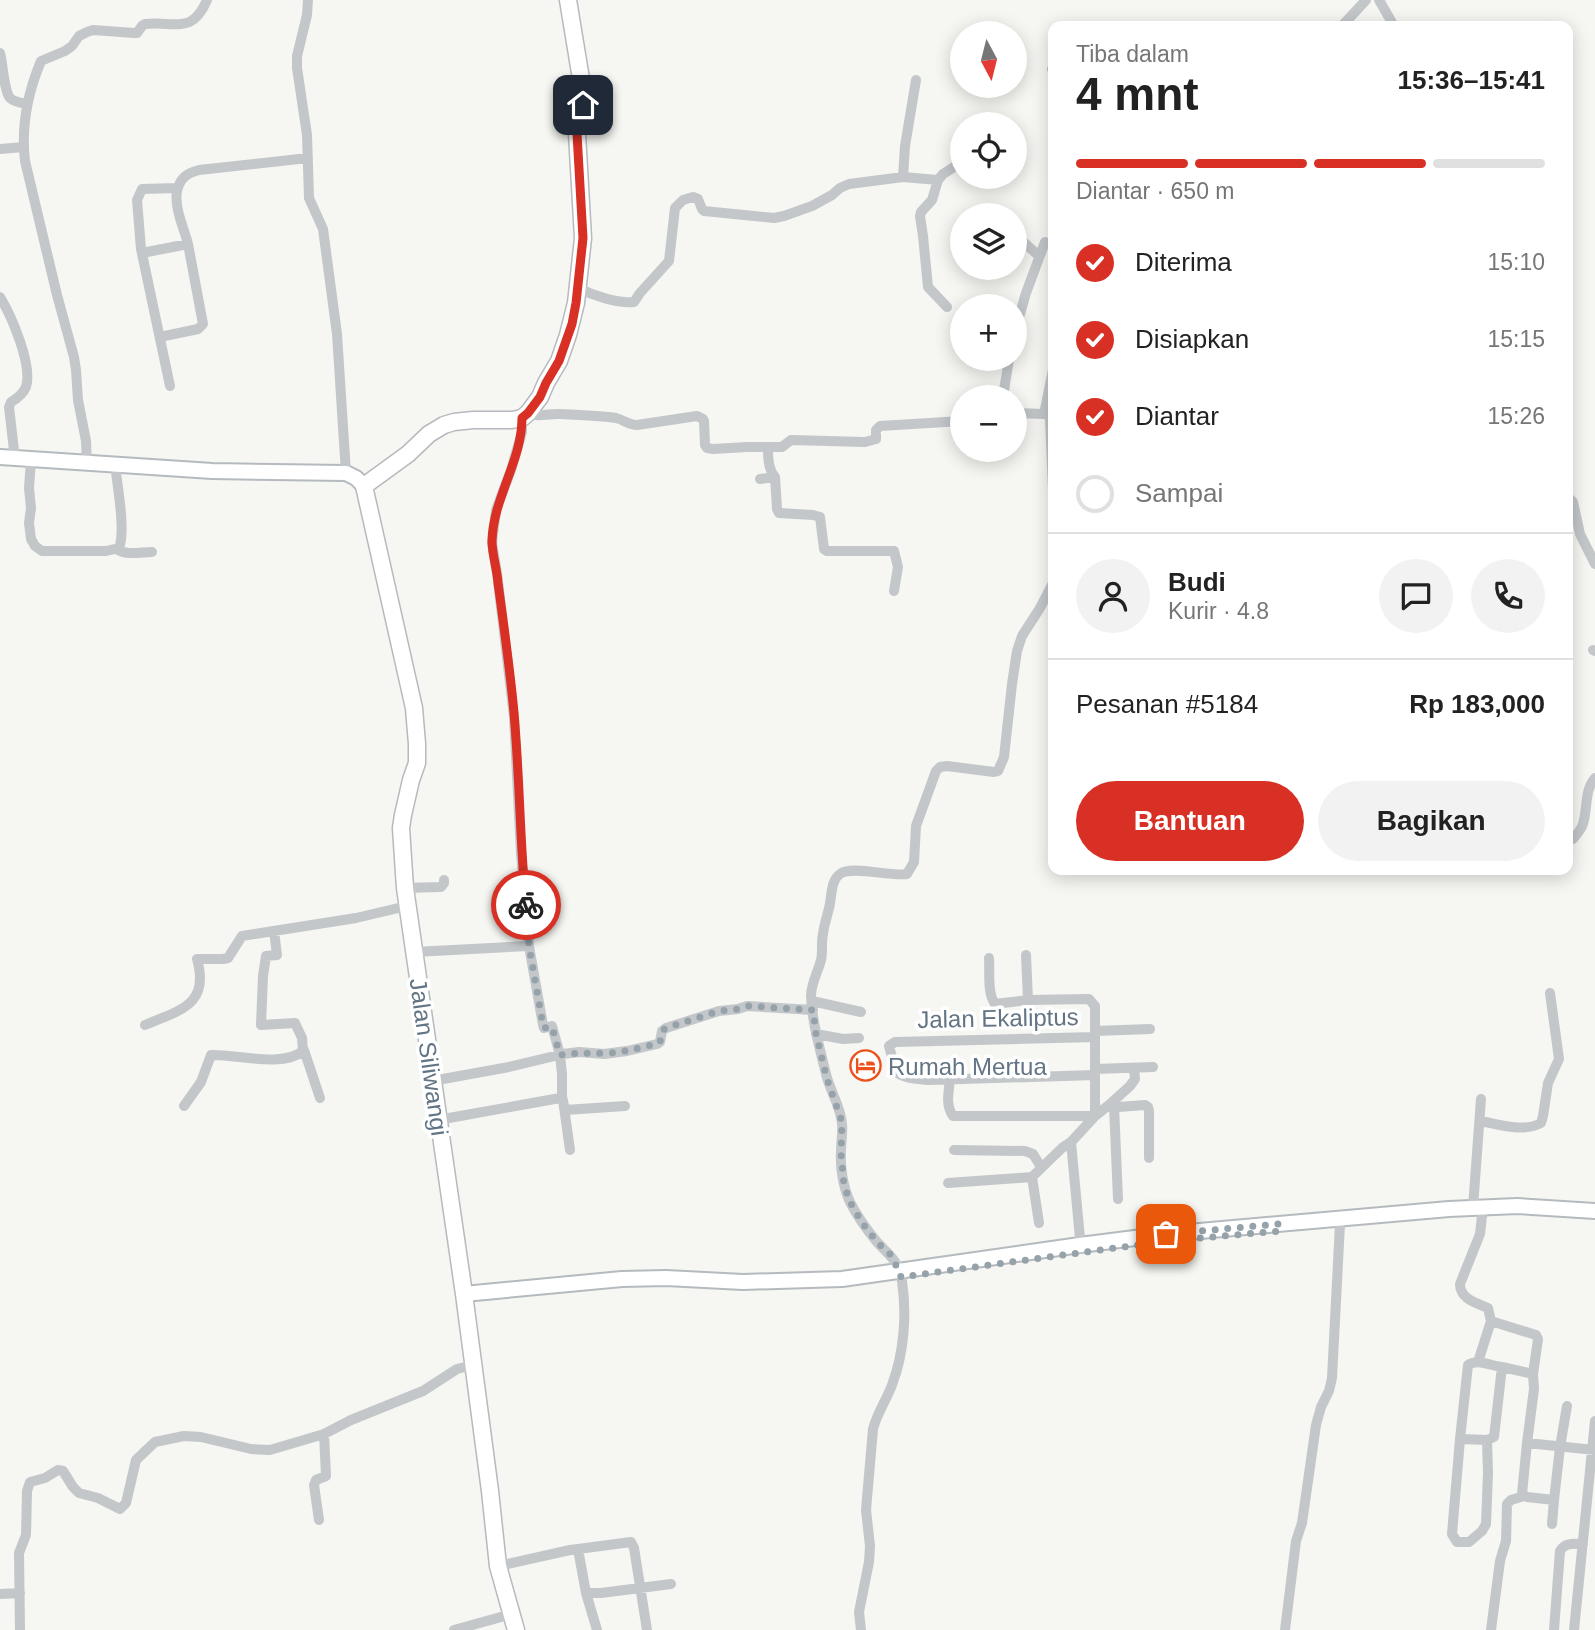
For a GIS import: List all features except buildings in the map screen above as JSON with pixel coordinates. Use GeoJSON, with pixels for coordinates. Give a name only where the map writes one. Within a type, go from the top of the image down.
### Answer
{"type":"FeatureCollection","features":[{"type":"Feature","properties":{"kind":"main road"},"geometry":{"type":"LineString","coordinates":[[363,486],[444,425],[464,421],[512,420],[525,415],[540,397],[564,349],[572,324],[583,238],[577,134],[583,110],[583,91],[568,0]]}},
{"type":"Feature","properties":{"kind":"main road","name":"Jalan Siliwangi"},"geometry":{"type":"LineString","coordinates":[[363,486],[414,708],[416,763],[401,828],[405,888],[464,1296],[498,1566],[514,1622]]}},
{"type":"Feature","properties":{"kind":"street"},"geometry":{"type":"LineString","coordinates":[[88,464],[74,357],[31,190],[24,147],[27,104],[41,61],[65,51],[83,33],[93,30],[134,33],[139,32],[145,24],[178,25],[197,18],[207,0]]}},
{"type":"Feature","properties":{"kind":"street"},"geometry":{"type":"LineString","coordinates":[[308,0],[297,68],[307,135],[309,198],[323,229],[337,334],[346,472]]}},
{"type":"Feature","properties":{"kind":"street"},"geometry":{"type":"LineString","coordinates":[[1347,21],[1366,0]]}},
{"type":"Feature","properties":{"kind":"street"},"geometry":{"type":"LineString","coordinates":[[1379,0],[1391,21]]}},
{"type":"Feature","properties":{"kind":"street"},"geometry":{"type":"LineString","coordinates":[[0,53],[10,98],[27,104]]}},
{"type":"Feature","properties":{"kind":"street"},"geometry":{"type":"LineString","coordinates":[[903,177],[905,146],[916,80]]}},
{"type":"Feature","properties":{"kind":"street"},"geometry":{"type":"LineString","coordinates":[[0,149],[24,147]]}},
{"type":"Feature","properties":{"kind":"street"},"geometry":{"type":"LineString","coordinates":[[160,337],[198,329],[203,324],[177,201],[178,188],[183,177],[192,172],[307,158]]}},
{"type":"Feature","properties":{"kind":"street"},"geometry":{"type":"LineString","coordinates":[[947,307],[928,287],[920,216],[932,200],[937,180],[950,170]]}},
{"type":"Feature","properties":{"kind":"street"},"geometry":{"type":"LineString","coordinates":[[578,288],[615,301],[634,302],[669,261],[673,212],[679,202],[690,197],[698,199],[704,211],[774,218],[812,206],[849,184],[903,177],[937,180]]}},
{"type":"Feature","properties":{"kind":"street"},"geometry":{"type":"LineString","coordinates":[[170,386],[142,253],[137,200],[142,189],[178,188]]}},
{"type":"Feature","properties":{"kind":"street"},"geometry":{"type":"LineString","coordinates":[[1026,294],[1045,242]]}},
{"type":"Feature","properties":{"kind":"street"},"geometry":{"type":"LineString","coordinates":[[142,253],[188,244]]}},
{"type":"Feature","properties":{"kind":"street"},"geometry":{"type":"LineString","coordinates":[[1027,245],[1039,256]]}},
{"type":"Feature","properties":{"kind":"street"},"geometry":{"type":"LineString","coordinates":[[0,297],[14,324],[27,376],[26,388],[9,407],[7,458],[212,471],[346,472],[363,486]]}},
{"type":"Feature","properties":{"kind":"street"},"geometry":{"type":"LineString","coordinates":[[1044,414],[1048,394]]}},
{"type":"Feature","properties":{"kind":"street"},"geometry":{"type":"LineString","coordinates":[[1027,413],[1048,415]]}},
{"type":"Feature","properties":{"kind":"street"},"geometry":{"type":"LineString","coordinates":[[570,1150],[562,1098],[560,1055],[552,1027],[544,1028],[543,1025],[529,946],[514,717],[492,543],[496,510],[518,446],[525,415],[554,414],[619,419],[632,425],[697,416],[704,421],[705,445],[710,449],[782,447],[790,440],[865,442],[876,439],[876,430],[880,426],[950,422]]}},
{"type":"Feature","properties":{"kind":"street"},"geometry":{"type":"LineString","coordinates":[[768,447],[779,513],[820,517],[825,550],[894,551],[898,567],[894,591]]}},
{"type":"Feature","properties":{"kind":"street"},"geometry":{"type":"LineString","coordinates":[[31,460],[29,523],[31,539],[35,546],[42,551],[117,549],[127,553],[152,552]]}},
{"type":"Feature","properties":{"kind":"street"},"geometry":{"type":"LineString","coordinates":[[115,464],[121,523],[121,542],[117,549]]}},
{"type":"Feature","properties":{"kind":"street"},"geometry":{"type":"LineString","coordinates":[[760,479],[775,477]]}},
{"type":"Feature","properties":{"kind":"street"},"geometry":{"type":"LineString","coordinates":[[1573,502],[1580,534],[1595,564]]}},
{"type":"Feature","properties":{"kind":"street"},"geometry":{"type":"LineString","coordinates":[[861,1630],[859,1612],[870,1546],[866,1510],[873,1429],[892,1387],[901,1352],[904,1298],[900,1274],[892,1256],[863,1224],[844,1185],[842,1122],[827,1079],[816,1034],[814,978],[821,962],[822,936],[834,881],[840,873],[851,870],[899,876],[907,874],[914,862],[916,826],[936,771],[947,766],[998,771],[1004,757],[1017,651],[1048,593]]}},
{"type":"Feature","properties":{"kind":"street"},"geometry":{"type":"LineString","coordinates":[[1573,839],[1581,829],[1587,790],[1595,778]]}},
{"type":"Feature","properties":{"kind":"street"},"geometry":{"type":"LineString","coordinates":[[405,888],[440,887],[444,880]]}},
{"type":"Feature","properties":{"kind":"street"},"geometry":{"type":"LineString","coordinates":[[145,1025],[191,1003],[197,996],[201,980],[197,960],[223,960],[232,954],[242,936],[356,918],[407,906]]}},
{"type":"Feature","properties":{"kind":"street"},"geometry":{"type":"LineString","coordinates":[[274,931],[277,955],[265,956],[261,1025],[295,1023],[320,1098]]}},
{"type":"Feature","properties":{"kind":"street"},"geometry":{"type":"LineString","coordinates":[[414,952],[529,946]]}},
{"type":"Feature","properties":{"kind":"street"},"geometry":{"type":"LineString","coordinates":[[1026,955],[1028,1000]]}},
{"type":"Feature","properties":{"kind":"street"},"geometry":{"type":"LineString","coordinates":[[989,958],[992,1002],[995,1004],[1028,1000],[1089,999],[1095,1006],[1095,1116]]}},
{"type":"Feature","properties":{"kind":"street"},"geometry":{"type":"LineString","coordinates":[[1480,1121],[1530,1127],[1541,1122],[1548,1083],[1559,1059],[1550,992]]}},
{"type":"Feature","properties":{"kind":"street"},"geometry":{"type":"LineString","coordinates":[[432,1081],[560,1055],[579,1052],[604,1054],[657,1044],[666,1028],[719,1011],[754,1006],[813,1005],[861,1012]]}},
{"type":"Feature","properties":{"kind":"street"},"geometry":{"type":"LineString","coordinates":[[1095,1034],[1150,1029]]}},
{"type":"Feature","properties":{"kind":"street"},"geometry":{"type":"LineString","coordinates":[[816,1034],[843,1039],[859,1038]]}},
{"type":"Feature","properties":{"kind":"street","name":"Jalan Ekaliptus"},"geometry":{"type":"LineString","coordinates":[[950,1079],[903,1077],[895,1072],[889,1046],[895,1042],[1095,1034]]}},
{"type":"Feature","properties":{"kind":"street"},"geometry":{"type":"LineString","coordinates":[[184,1106],[201,1082],[211,1055],[235,1055],[266,1060],[296,1056],[304,1049]]}},
{"type":"Feature","properties":{"kind":"street"},"geometry":{"type":"LineString","coordinates":[[1095,1116],[953,1116],[947,1103],[950,1079],[1153,1067]]}},
{"type":"Feature","properties":{"kind":"street"},"geometry":{"type":"LineString","coordinates":[[948,1182],[1032,1177],[1130,1086],[1135,1079],[1134,1068]]}},
{"type":"Feature","properties":{"kind":"street"},"geometry":{"type":"LineString","coordinates":[[438,1120],[562,1098]]}},
{"type":"Feature","properties":{"kind":"street"},"geometry":{"type":"LineString","coordinates":[[1478,1362],[1491,1321],[1488,1308],[1467,1298],[1460,1289],[1460,1284],[1480,1234],[1481,1100]]}},
{"type":"Feature","properties":{"kind":"street"},"geometry":{"type":"LineString","coordinates":[[565,1110],[625,1105]]}},
{"type":"Feature","properties":{"kind":"street"},"geometry":{"type":"LineString","coordinates":[[1111,1106],[1148,1107],[1149,1158]]}},
{"type":"Feature","properties":{"kind":"street"},"geometry":{"type":"LineString","coordinates":[[1111,1106],[1118,1199]]}},
{"type":"Feature","properties":{"kind":"street"},"geometry":{"type":"LineString","coordinates":[[1071,1142],[1081,1248]]}},
{"type":"Feature","properties":{"kind":"street"},"geometry":{"type":"LineString","coordinates":[[954,1150],[1025,1151],[1033,1154],[1041,1167]]}},
{"type":"Feature","properties":{"kind":"street"},"geometry":{"type":"LineString","coordinates":[[1032,1177],[1039,1223]]}},
{"type":"Feature","properties":{"kind":"street"},"geometry":{"type":"LineString","coordinates":[[464,1296],[622,1279],[743,1282],[842,1279],[900,1274],[1081,1248],[1517,1206],[1595,1212]]}},
{"type":"Feature","properties":{"kind":"street"},"geometry":{"type":"LineString","coordinates":[[1279,1227],[1450,1215],[1480,1209],[1497,1213],[1595,1219]]}},
{"type":"Feature","properties":{"kind":"street"},"geometry":{"type":"LineString","coordinates":[[1285,1630],[1296,1541],[1302,1523],[1317,1424],[1332,1378],[1340,1224]]}},
{"type":"Feature","properties":{"kind":"street"},"geometry":{"type":"LineString","coordinates":[[1491,1321],[1536,1335],[1538,1339],[1522,1490],[1524,1496]]}},
{"type":"Feature","properties":{"kind":"street"},"geometry":{"type":"LineString","coordinates":[[1487,1440],[1486,1524],[1469,1542],[1457,1542],[1452,1534],[1468,1365],[1478,1362],[1534,1374]]}},
{"type":"Feature","properties":{"kind":"street"},"geometry":{"type":"LineString","coordinates":[[20,1630],[19,1553],[26,1535],[27,1491],[30,1482],[45,1478],[58,1470],[63,1471],[79,1493],[120,1508],[126,1503],[136,1460],[155,1442],[184,1436],[201,1437],[251,1449],[270,1450],[324,1434],[423,1391],[457,1369],[473,1365]]}},
{"type":"Feature","properties":{"kind":"street"},"geometry":{"type":"LineString","coordinates":[[1460,1439],[1487,1440],[1494,1437],[1502,1367]]}},
{"type":"Feature","properties":{"kind":"street"},"geometry":{"type":"LineString","coordinates":[[1552,1524],[1567,1406]]}},
{"type":"Feature","properties":{"kind":"street"},"geometry":{"type":"LineString","coordinates":[[1574,1630],[1583,1544],[1590,1514],[1595,1421]]}},
{"type":"Feature","properties":{"kind":"street"},"geometry":{"type":"LineString","coordinates":[[319,1520],[314,1485],[316,1480],[326,1476],[324,1434]]}},
{"type":"Feature","properties":{"kind":"street"},"geometry":{"type":"LineString","coordinates":[[1527,1443],[1594,1450]]}},
{"type":"Feature","properties":{"kind":"street"},"geometry":{"type":"LineString","coordinates":[[1492,1630],[1500,1560],[1506,1541],[1507,1504],[1516,1497],[1524,1496],[1554,1500]]}},
{"type":"Feature","properties":{"kind":"street"},"geometry":{"type":"LineString","coordinates":[[498,1566],[570,1550],[631,1542],[647,1630]]}},
{"type":"Feature","properties":{"kind":"street"},"geometry":{"type":"LineString","coordinates":[[1554,1630],[1560,1551],[1567,1544],[1583,1544]]}},
{"type":"Feature","properties":{"kind":"street"},"geometry":{"type":"LineString","coordinates":[[578,1549],[586,1593],[597,1630]]}},
{"type":"Feature","properties":{"kind":"street"},"geometry":{"type":"LineString","coordinates":[[1558,1575],[1579,1577]]}},
{"type":"Feature","properties":{"kind":"street"},"geometry":{"type":"LineString","coordinates":[[586,1593],[671,1584]]}},
{"type":"Feature","properties":{"kind":"street"},"geometry":{"type":"LineString","coordinates":[[0,1594],[20,1593]]}},
{"type":"Feature","properties":{"kind":"street"},"geometry":{"type":"LineString","coordinates":[[1556,1609],[1575,1610]]}},
{"type":"Feature","properties":{"kind":"street"},"geometry":{"type":"LineString","coordinates":[[454,1630],[514,1622]]}},
{"type":"Feature","properties":{"kind":"way so far"},"geometry":{"type":"LineString","coordinates":[[526,905],[529,946],[543,1025],[544,1028],[552,1027],[560,1055],[579,1052],[604,1054],[657,1044],[666,1028],[719,1011],[747,1006],[813,1010],[827,1079],[842,1122],[844,1185],[863,1224],[892,1256],[901,1277],[1167,1241],[1280,1231],[1279,1224],[1166,1234]]}},
{"type":"Feature","properties":{"kind":"place","name":"Rumah Mertua"},"geometry":{"type":"Point","coordinates":[865,1066]}},
{"type":"Feature","properties":{"kind":"route"},"geometry":{"type":"LineString","coordinates":[[526,905],[514,717],[492,543],[493,526],[522,432],[522,418],[540,397],[559,361],[572,324],[582,260],[583,217],[577,134],[583,105]]}}]}
